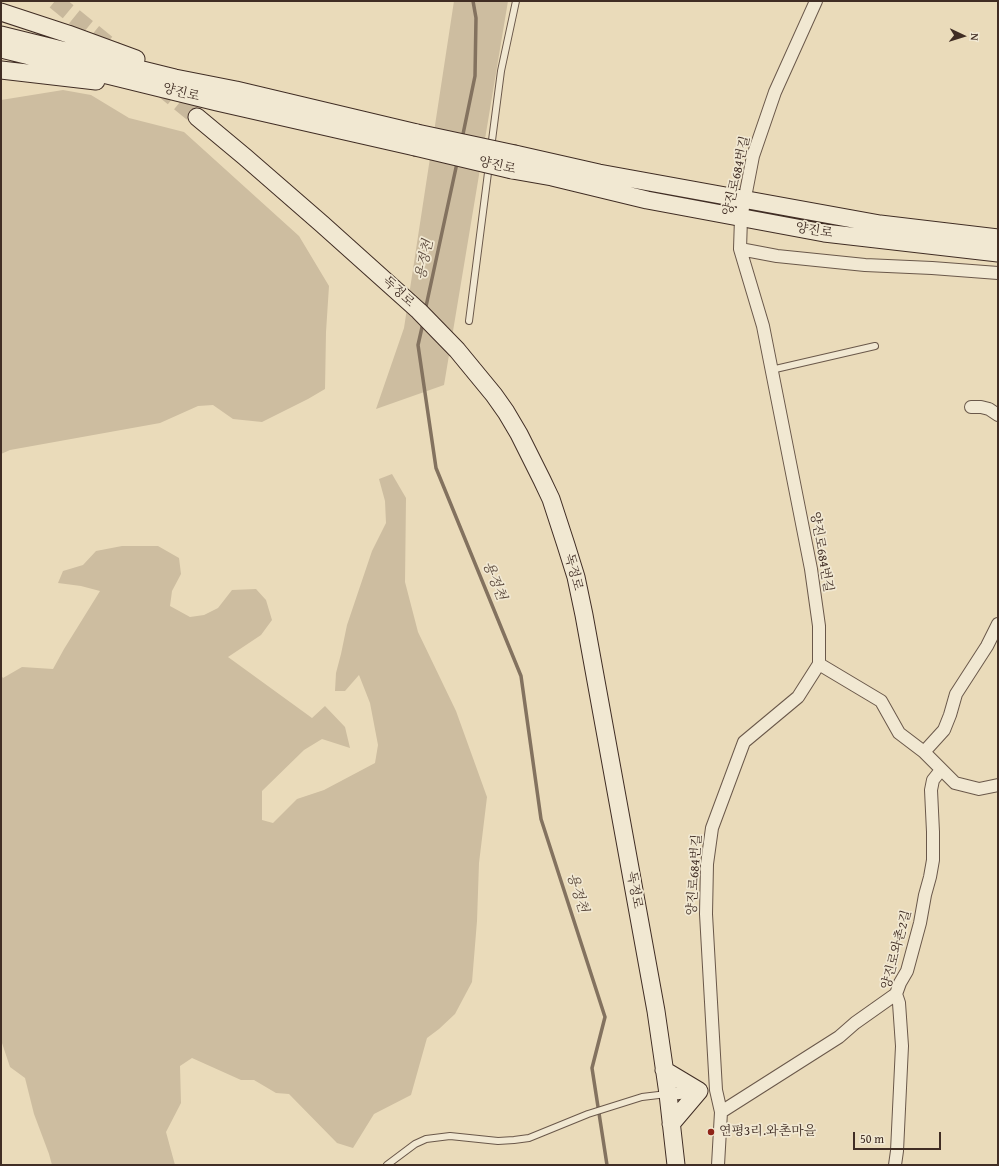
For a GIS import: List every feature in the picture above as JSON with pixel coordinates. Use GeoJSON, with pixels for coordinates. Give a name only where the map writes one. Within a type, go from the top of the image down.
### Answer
{"type":"FeatureCollection","features":[{"type":"Feature","properties":{"kind":"main road"},"geometry":{"type":"LineString","coordinates":[[1,12],[68,34],[205,84]]}},
{"type":"Feature","properties":{"kind":"main road","name":"양진로"},"geometry":{"type":"LineString","coordinates":[[1,35],[205,84],[416,140]]}},
{"type":"Feature","properties":{"kind":"main road","name":"양진로"},"geometry":{"type":"LineString","coordinates":[[1,49],[217,102],[416,140],[514,162],[599,173],[880,224],[998,238]]}},
{"type":"Feature","properties":{"kind":"main road"},"geometry":{"type":"LineString","coordinates":[[1,70],[103,82],[217,102]]}},
{"type":"Feature","properties":{"kind":"main road","name":"독정로"},"geometry":{"type":"LineString","coordinates":[[197,117],[387,282],[442,335],[473,369],[506,412],[551,499],[576,577],[588,638],[656,1011],[668,1094],[676,1165]]}},
{"type":"Feature","properties":{"kind":"main road","name":"양진로"},"geometry":{"type":"LineString","coordinates":[[514,162],[552,177],[647,200],[741,218],[824,233],[998,254]]}},
{"type":"Feature","properties":{"kind":"main road"},"geometry":{"type":"LineString","coordinates":[[664,1070],[699,1091],[671,1124]]}},
{"type":"Feature","properties":{"kind":"street","name":"양진로684번길"},"geometry":{"type":"LineString","coordinates":[[718,1165],[721,1112],[716,1090],[706,914],[707,864],[712,828],[744,742],[798,697],[819,664],[819,626],[811,570],[763,326],[740,249],[741,218],[753,156],[775,92],[816,1]]}},
{"type":"Feature","properties":{"kind":"street"},"geometry":{"type":"LineString","coordinates":[[740,249],[777,256],[865,265],[998,273]]}},
{"type":"Feature","properties":{"kind":"street"},"geometry":{"type":"LineString","coordinates":[[971,407],[988,409],[998,416]]}},
{"type":"Feature","properties":{"kind":"street"},"geometry":{"type":"LineString","coordinates":[[924,752],[944,730],[956,694],[987,646],[998,624]]}},
{"type":"Feature","properties":{"kind":"street"},"geometry":{"type":"LineString","coordinates":[[819,664],[881,701],[899,733],[924,752],[954,783],[979,789],[998,785]]}},
{"type":"Feature","properties":{"kind":"street","name":"양진로와촌2길"},"geometry":{"type":"LineString","coordinates":[[895,1165],[902,1046],[899,1003],[896,994],[907,971],[920,923],[930,877],[933,860],[931,790],[933,780],[941,770]]}},
{"type":"Feature","properties":{"kind":"street"},"geometry":{"type":"LineString","coordinates":[[721,1112],[839,1037],[855,1023],[896,994]]}},
{"type":"Feature","properties":{"kind":"street"},"geometry":{"type":"LineString","coordinates":[[668,1094],[716,1090]]}},
{"type":"Feature","properties":{"kind":"lane"},"geometry":{"type":"LineString","coordinates":[[469,320],[501,71],[516,1]]}},
{"type":"Feature","properties":{"kind":"lane"},"geometry":{"type":"LineString","coordinates":[[771,370],[875,346]]}},
{"type":"Feature","properties":{"kind":"lane"},"geometry":{"type":"LineString","coordinates":[[387,1165],[415,1144],[426,1139],[450,1136],[482,1140],[514,1140],[529,1138],[588,1114],[642,1097],[668,1094]]}},
{"type":"Feature","properties":{"kind":"shaded area"},"geometry":{"type":"Polygon","coordinates":[[[454,1],[508,1],[444,385],[376,409],[404,328],[454,1]]]}},
{"type":"Feature","properties":{"kind":"shaded area"},"geometry":{"type":"Polygon","coordinates":[[[63,90],[91,95],[129,118],[184,132],[299,236],[329,286],[326,332],[325,389],[262,422],[233,419],[213,405],[198,406],[160,423],[10,450],[1,454],[1,100],[63,90]]]}},
{"type":"Feature","properties":{"kind":"shaded area"},"geometry":{"type":"Polygon","coordinates":[[[392,474],[406,498],[405,582],[418,632],[456,711],[487,797],[479,863],[477,921],[472,982],[455,1014],[427,1038],[411,1095],[374,1114],[353,1148],[337,1143],[289,1094],[276,1093],[254,1080],[241,1080],[192,1058],[180,1066],[181,1103],[166,1132],[175,1165],[52,1165],[34,1114],[25,1078],[10,1067],[1,1040],[1,675],[3,678],[22,667],[53,669],[100,591],[81,586],[58,583],[63,571],[83,565],[96,551],[122,546],[158,546],[179,558],[181,574],[172,591],[170,606],[190,617],[204,615],[218,608],[232,590],[256,589],[266,600],[272,620],[261,635],[228,657],[312,718],[325,706],[345,727],[350,748],[322,739],[304,750],[262,791],[262,820],[273,823],[297,799],[324,790],[375,763],[378,745],[370,703],[359,675],[345,691],[335,691],[336,673],[347,625],[372,551],[386,523],[385,501],[379,479],[392,474]]]}},
{"type":"Feature","properties":{"kind":"waterway","name":"용정천"},"geometry":{"type":"LineString","coordinates":[[462,139],[475,76],[476,18],[473,1]]}},
{"type":"Feature","properties":{"kind":"waterway","name":"용정천"},"geometry":{"type":"LineString","coordinates":[[425,311],[457,163]]}},
{"type":"Feature","properties":{"kind":"waterway","name":"용정천"},"geometry":{"type":"LineString","coordinates":[[423,323],[418,345],[436,468],[521,676],[541,819],[605,1017],[592,1068],[607,1165]]}},
{"type":"Feature","properties":{"kind":"tunnel"},"geometry":{"type":"LineString","coordinates":[[55,1],[115,50]]}},
{"type":"Feature","properties":{"kind":"tunnel"},"geometry":{"type":"LineString","coordinates":[[160,87],[197,117]]}},
{"type":"Feature","properties":{"kind":"place","name":"연평3리.와촌마을"},"geometry":{"type":"Point","coordinates":[711,1132]}}]}
